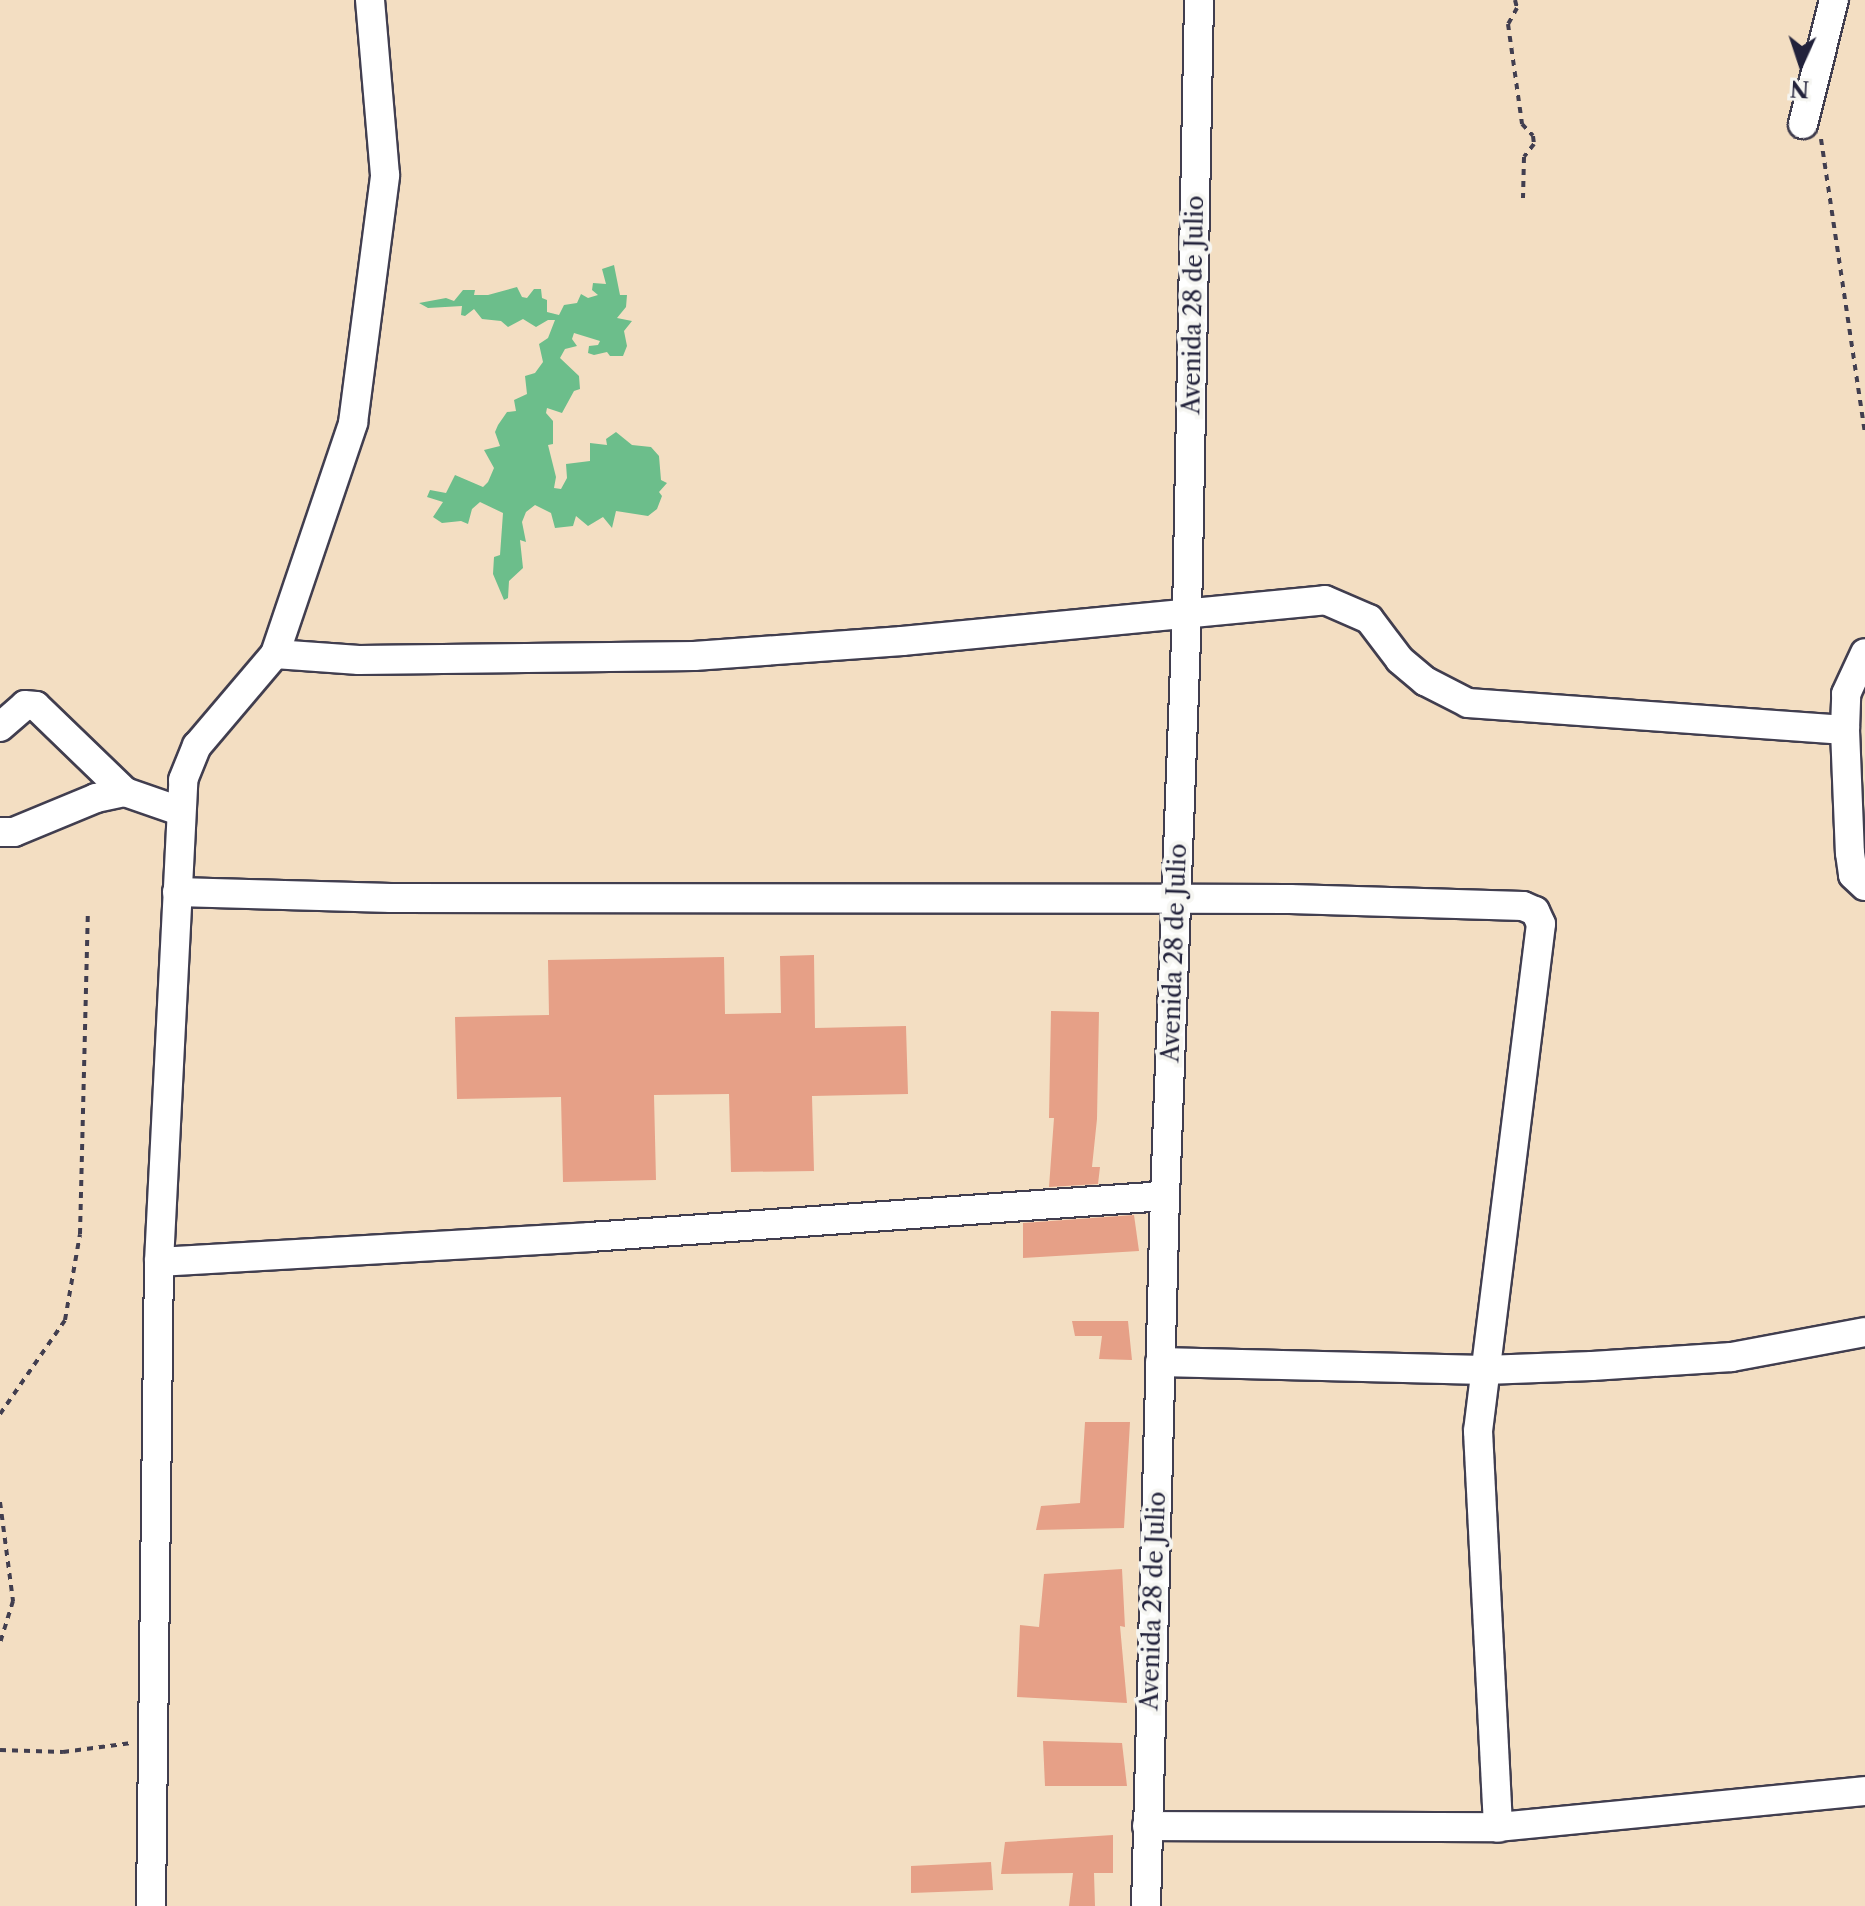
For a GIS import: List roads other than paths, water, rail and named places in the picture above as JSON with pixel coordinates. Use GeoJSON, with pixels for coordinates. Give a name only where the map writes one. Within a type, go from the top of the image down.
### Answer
{"type":"FeatureCollection","features":[{"type":"Feature","properties":{"kind":"street"},"geometry":{"type":"LineString","coordinates":[[151,1906],[159,1262],[183,780],[197,746],[275,654],[353,423],[385,175],[370,0]]}},
{"type":"Feature","properties":{"kind":"street","name":"Avenida 28 de Julio"},"geometry":{"type":"LineString","coordinates":[[1146,1906],[1165,1196],[1187,614],[1199,0]]}},
{"type":"Feature","properties":{"kind":"street"},"geometry":{"type":"LineString","coordinates":[[1806,113],[1834,0]]}},
{"type":"Feature","properties":{"kind":"street"},"geometry":{"type":"LineString","coordinates":[[275,654],[359,660],[694,656],[902,641],[1325,600],[1369,619],[1400,660],[1425,681],[1468,703],[1845,730]]}},
{"type":"Feature","properties":{"kind":"street"},"geometry":{"type":"LineString","coordinates":[[1865,653],[1846,694],[1845,730],[1850,853],[1853,875],[1865,886]]}},
{"type":"Feature","properties":{"kind":"street"},"geometry":{"type":"LineString","coordinates":[[0,727],[25,705],[36,706],[125,792],[180,811]]}},
{"type":"Feature","properties":{"kind":"street"},"geometry":{"type":"LineString","coordinates":[[0,832],[14,832],[96,798],[125,792]]}},
{"type":"Feature","properties":{"kind":"street"},"geometry":{"type":"LineString","coordinates":[[177,892],[391,898],[856,901],[994,897],[1176,901],[1321,899],[1523,906],[1535,911],[1541,924],[1478,1431],[1498,1827]]}},
{"type":"Feature","properties":{"kind":"street"},"geometry":{"type":"LineString","coordinates":[[159,1262],[590,1237],[1165,1196]]}},
{"type":"Feature","properties":{"kind":"street"},"geometry":{"type":"LineString","coordinates":[[1160,1362],[1485,1370],[1732,1357],[1865,1332]]}},
{"type":"Feature","properties":{"kind":"street"},"geometry":{"type":"LineString","coordinates":[[1147,1826],[1498,1827],[1865,1791]]}}]}
